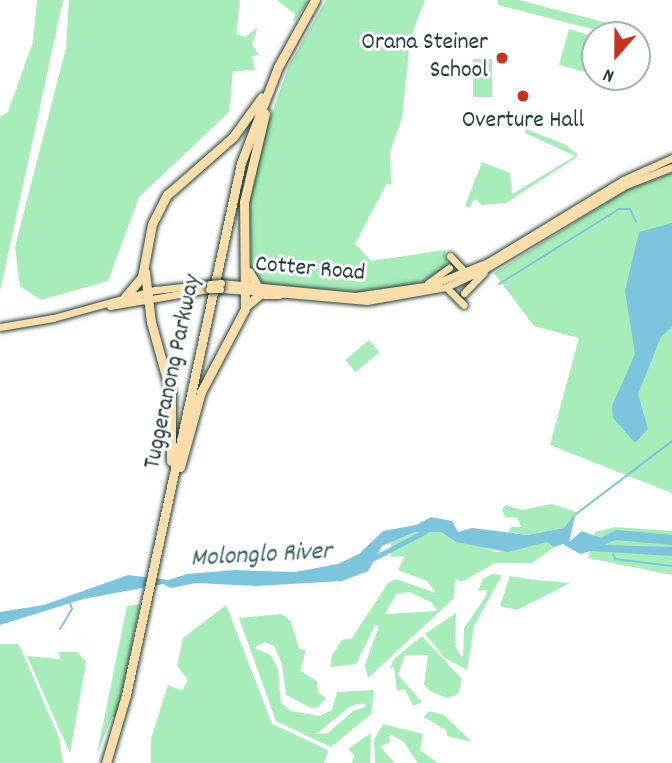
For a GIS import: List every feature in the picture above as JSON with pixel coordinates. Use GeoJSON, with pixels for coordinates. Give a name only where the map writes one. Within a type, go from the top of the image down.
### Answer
{"type":"FeatureCollection","features":[{"type":"Feature","properties":{"kind":"highway","name":"Tuggeranong Parkway"},"geometry":{"type":"LineString","coordinates":[[109,763],[144,622],[224,228],[241,163],[278,67],[317,0]]}},
{"type":"Feature","properties":{"kind":"highway","name":"Tuggeranong Parkway"},"geometry":{"type":"LineString","coordinates":[[160,543],[236,194],[269,98],[317,0]]}},
{"type":"Feature","properties":{"kind":"highway"},"geometry":{"type":"LineString","coordinates":[[125,297],[140,281],[152,224],[162,204],[241,128],[278,67]]}},
{"type":"Feature","properties":{"kind":"highway"},"geometry":{"type":"LineString","coordinates":[[166,523],[201,392],[245,309],[250,287],[244,197],[269,98]]}},
{"type":"Feature","properties":{"kind":"highway"},"geometry":{"type":"LineString","coordinates":[[145,267],[146,295],[171,394],[172,445],[166,508]]}},
{"type":"Feature","properties":{"kind":"highway"},"geometry":{"type":"LineString","coordinates":[[245,309],[260,294],[279,294]]}},
{"type":"Feature","properties":{"kind":"main road"},"geometry":{"type":"LineString","coordinates":[[657,163],[672,151]]}},
{"type":"Feature","properties":{"kind":"main road","name":"Cotter Road"},"geometry":{"type":"LineString","coordinates":[[0,330],[125,297],[209,286],[355,296],[422,287],[465,272],[657,163],[672,158]]}},
{"type":"Feature","properties":{"kind":"main road","name":"Cotter Road"},"geometry":{"type":"LineString","coordinates":[[250,287],[279,294],[367,301],[446,287],[485,270],[626,186],[672,167]]}},
{"type":"Feature","properties":{"kind":"main road"},"geometry":{"type":"LineString","coordinates":[[450,256],[465,272]]}},
{"type":"Feature","properties":{"kind":"main road"},"geometry":{"type":"LineString","coordinates":[[422,287],[449,268]]}},
{"type":"Feature","properties":{"kind":"main road"},"geometry":{"type":"LineString","coordinates":[[464,293],[485,270]]}},
{"type":"Feature","properties":{"kind":"main road"},"geometry":{"type":"LineString","coordinates":[[446,287],[464,305]]}},
{"type":"Feature","properties":{"kind":"main road","name":"Cotter Road"},"geometry":{"type":"LineString","coordinates":[[0,330],[146,295]]}},
{"type":"Feature","properties":{"kind":"green space"},"geometry":{"type":"Polygon","coordinates":[[[37,0],[63,0],[0,291],[0,117],[8,112],[33,42],[37,0]]]}},
{"type":"Feature","properties":{"kind":"green space"},"geometry":{"type":"Polygon","coordinates":[[[69,0],[240,0],[236,34],[245,37],[258,27],[252,44],[259,55],[252,56],[255,70],[233,71],[229,112],[139,197],[108,281],[41,300],[20,286],[15,247],[66,48],[69,0]]]}},
{"type":"Feature","properties":{"kind":"green space"},"geometry":{"type":"Polygon","coordinates":[[[277,0],[309,0],[294,22],[295,14],[277,0]]]}},
{"type":"Feature","properties":{"kind":"green space"},"geometry":{"type":"Polygon","coordinates":[[[326,0],[425,0],[410,39],[409,48],[414,48],[409,49],[402,118],[390,152],[391,185],[387,183],[355,244],[371,261],[445,250],[448,268],[428,281],[367,293],[260,283],[251,271],[249,194],[262,141],[289,65],[326,0]]]}},
{"type":"Feature","properties":{"kind":"green space"},"geometry":{"type":"Polygon","coordinates":[[[498,0],[519,0],[600,21],[581,21],[581,26],[498,5],[498,0]]]}},
{"type":"Feature","properties":{"kind":"green space"},"geometry":{"type":"Polygon","coordinates":[[[569,29],[581,33],[581,71],[559,65],[569,29]]]}},
{"type":"Feature","properties":{"kind":"green space"},"geometry":{"type":"Polygon","coordinates":[[[473,59],[492,59],[492,97],[473,97],[473,59]]]}},
{"type":"Feature","properties":{"kind":"green space"},"geometry":{"type":"Polygon","coordinates":[[[526,129],[564,144],[577,154],[577,157],[506,203],[481,205],[475,198],[469,208],[465,206],[482,162],[510,173],[512,194],[575,156],[525,133],[526,129]]]}},
{"type":"Feature","properties":{"kind":"green space"},"geometry":{"type":"Polygon","coordinates":[[[672,173],[672,493],[550,445],[579,338],[534,326],[494,273],[627,190],[672,173]]]}},
{"type":"Feature","properties":{"kind":"green space"},"geometry":{"type":"Polygon","coordinates":[[[369,340],[379,352],[356,372],[345,360],[369,340]]]}},
{"type":"Feature","properties":{"kind":"green space"},"geometry":{"type":"Polygon","coordinates":[[[552,504],[576,512],[564,528],[527,535],[508,532],[511,527],[521,527],[517,517],[505,517],[502,509],[506,505],[522,510],[552,504]]]}},
{"type":"Feature","properties":{"kind":"green space"},"geometry":{"type":"Polygon","coordinates":[[[615,527],[672,531],[672,575],[588,558],[595,532],[615,527]]]}},
{"type":"Feature","properties":{"kind":"green space"},"geometry":{"type":"Polygon","coordinates":[[[415,532],[441,532],[456,542],[471,541],[496,552],[547,542],[554,547],[532,563],[495,563],[461,582],[455,578],[454,598],[368,678],[365,665],[379,626],[375,625],[356,664],[330,667],[332,655],[342,640],[352,638],[388,583],[396,579],[436,593],[427,581],[398,570],[405,556],[391,557],[391,542],[415,532]],[[409,592],[396,594],[385,614],[438,611],[431,602],[409,592]]]}},
{"type":"Feature","properties":{"kind":"green space"},"geometry":{"type":"Polygon","coordinates":[[[492,574],[502,575],[474,626],[467,670],[445,658],[425,634],[456,613],[455,646],[463,659],[464,628],[486,596],[487,590],[478,591],[483,579],[492,574]]]}},
{"type":"Feature","properties":{"kind":"green space"},"geometry":{"type":"Polygon","coordinates":[[[510,576],[570,583],[517,610],[500,606],[510,576]]]}},
{"type":"Feature","properties":{"kind":"green space"},"geometry":{"type":"Polygon","coordinates":[[[140,604],[117,717],[112,717],[97,754],[127,606],[140,604]]]}},
{"type":"Feature","properties":{"kind":"green space"},"geometry":{"type":"Polygon","coordinates":[[[226,605],[272,724],[328,750],[324,763],[151,763],[151,739],[168,685],[182,691],[188,680],[177,666],[183,638],[226,605]]]}},
{"type":"Feature","properties":{"kind":"green space"},"geometry":{"type":"Polygon","coordinates":[[[282,614],[291,622],[299,649],[306,650],[300,671],[317,681],[318,692],[326,698],[318,707],[311,708],[286,695],[282,664],[274,646],[264,642],[254,648],[271,655],[278,669],[281,703],[291,711],[319,716],[332,710],[337,692],[374,690],[371,714],[331,747],[276,721],[239,618],[282,614]],[[363,703],[351,706],[316,734],[328,733],[353,711],[367,706],[363,703]]]}},
{"type":"Feature","properties":{"kind":"green space"},"geometry":{"type":"Polygon","coordinates":[[[422,636],[462,679],[458,694],[447,698],[430,691],[424,684],[428,655],[405,655],[398,675],[422,702],[413,706],[405,689],[397,691],[394,667],[389,669],[395,658],[422,636]]]}},
{"type":"Feature","properties":{"kind":"green space"},"geometry":{"type":"Polygon","coordinates":[[[0,644],[18,644],[59,738],[63,763],[0,763],[0,644]]]}},
{"type":"Feature","properties":{"kind":"green space"},"geometry":{"type":"Polygon","coordinates":[[[59,652],[77,652],[86,662],[70,753],[27,656],[60,659],[59,652]]]}},
{"type":"Feature","properties":{"kind":"green space"},"geometry":{"type":"Polygon","coordinates":[[[429,711],[444,715],[472,742],[447,736],[446,730],[424,717],[429,711]]]}},
{"type":"Feature","properties":{"kind":"green space"},"geometry":{"type":"Polygon","coordinates":[[[383,724],[423,734],[420,750],[438,763],[418,763],[403,741],[389,734],[390,742],[380,747],[395,763],[375,763],[374,740],[383,724]]]}},
{"type":"Feature","properties":{"kind":"green space"},"geometry":{"type":"Polygon","coordinates":[[[371,733],[370,763],[352,763],[354,755],[348,749],[371,733]]]}},
{"type":"Feature","properties":{"kind":"water"},"geometry":{"type":"Polygon","coordinates":[[[672,223],[672,327],[661,337],[638,394],[648,429],[635,443],[613,418],[612,406],[635,354],[625,291],[639,232],[672,223]]]}},
{"type":"Feature","properties":{"kind":"water","name":"Molonglo River"},"geometry":{"type":"Polygon","coordinates":[[[576,512],[569,542],[582,531],[601,538],[616,530],[672,535],[672,545],[615,540],[604,545],[672,547],[672,556],[591,551],[580,554],[563,544],[554,547],[547,542],[508,552],[456,542],[441,532],[415,532],[382,546],[368,571],[342,581],[256,586],[196,583],[171,588],[163,584],[83,599],[0,625],[0,612],[44,605],[128,575],[169,580],[187,574],[235,570],[295,572],[338,564],[359,554],[383,531],[416,525],[431,517],[452,521],[458,532],[472,528],[527,535],[564,528],[576,512]]]}},
{"type":"Feature","properties":{"kind":"waterway"},"geometry":{"type":"LineString","coordinates":[[499,284],[619,209],[630,209],[636,222]]}},
{"type":"Feature","properties":{"kind":"waterway"},"geometry":{"type":"LineString","coordinates":[[576,514],[672,441]]}},
{"type":"Feature","properties":{"kind":"waterway"},"geometry":{"type":"LineString","coordinates":[[370,560],[426,531]]}},
{"type":"Feature","properties":{"kind":"waterway"},"geometry":{"type":"LineString","coordinates":[[613,554],[615,559],[672,566]]}},
{"type":"Feature","properties":{"kind":"waterway"},"geometry":{"type":"LineString","coordinates":[[60,629],[72,609],[70,603]]}},
{"type":"Feature","properties":{"kind":"place","name":"Orana Steiner School"},"geometry":{"type":"Point","coordinates":[502,58]}},
{"type":"Feature","properties":{"kind":"place","name":"Overture Hall"},"geometry":{"type":"Point","coordinates":[523,96]}}]}
